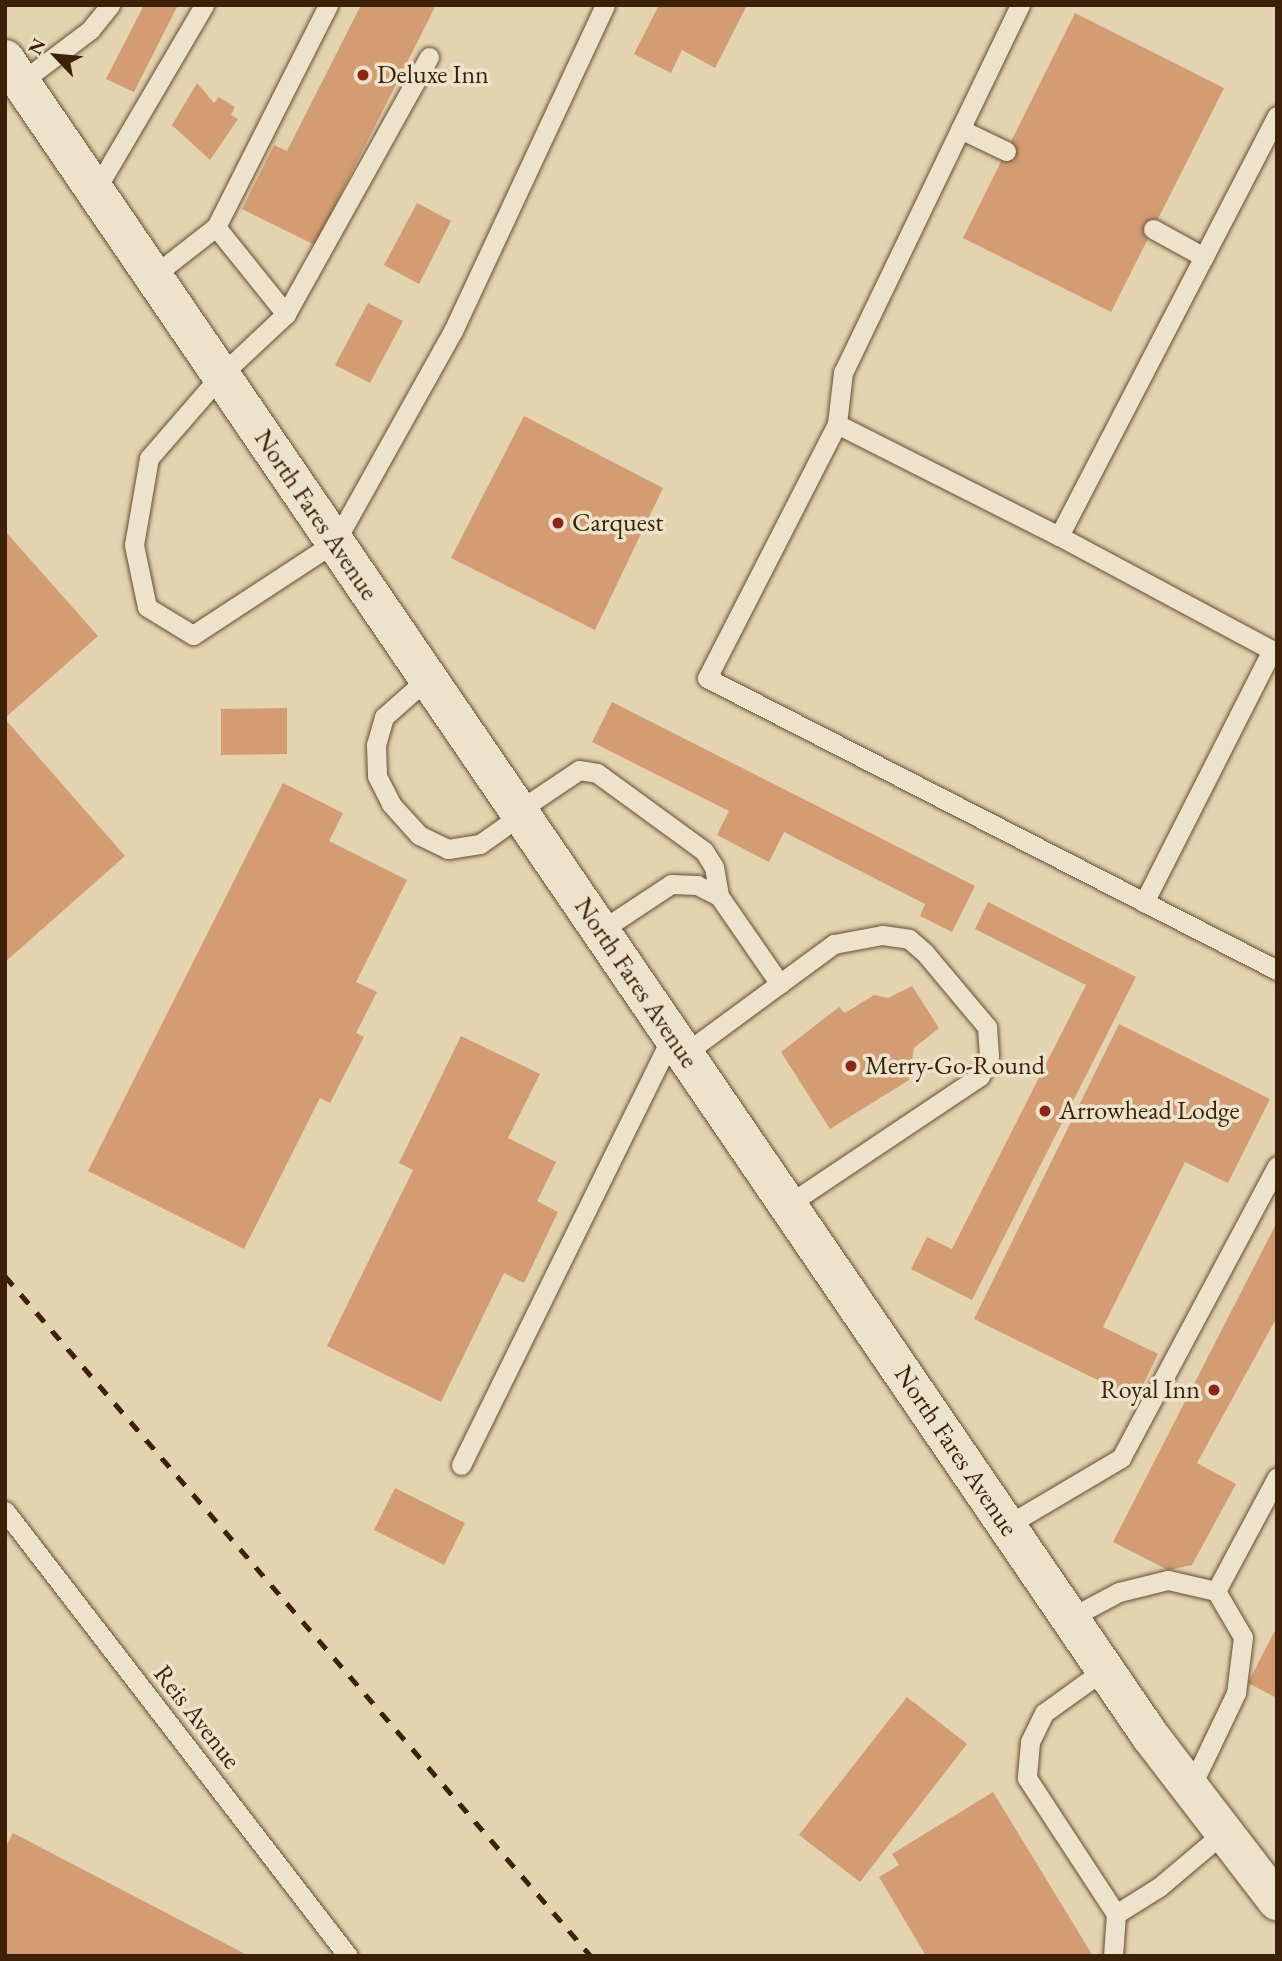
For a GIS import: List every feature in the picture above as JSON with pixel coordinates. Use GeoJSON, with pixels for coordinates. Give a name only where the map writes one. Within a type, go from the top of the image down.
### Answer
{"type":"FeatureCollection","features":[{"type":"Feature","properties":{"kind":"street","name":"North Fares Avenue"},"geometry":{"type":"LineString","coordinates":[[13,70],[1105,1670],[1190,1789],[1277,1900]]}},
{"type":"Feature","properties":{"kind":"lane"},"geometry":{"type":"LineString","coordinates":[[13,70],[90,30],[110,5]]}},
{"type":"Feature","properties":{"kind":"lane"},"geometry":{"type":"LineString","coordinates":[[95,191],[204,5]]}},
{"type":"Feature","properties":{"kind":"lane"},"geometry":{"type":"LineString","coordinates":[[153,276],[216,227],[328,5]]}},
{"type":"Feature","properties":{"kind":"lane"},"geometry":{"type":"LineString","coordinates":[[429,57],[286,314],[221,375],[149,458],[134,545],[147,607],[193,635],[335,542],[453,331],[605,5]]}},
{"type":"Feature","properties":{"kind":"lane"},"geometry":{"type":"LineString","coordinates":[[1020,5],[843,372],[837,424],[707,678],[1277,970]]}},
{"type":"Feature","properties":{"kind":"lane"},"geometry":{"type":"LineString","coordinates":[[1059,536],[1277,116]]}},
{"type":"Feature","properties":{"kind":"lane"},"geometry":{"type":"LineString","coordinates":[[960,129],[1006,151]]}},
{"type":"Feature","properties":{"kind":"lane"},"geometry":{"type":"LineString","coordinates":[[216,227],[286,314]]}},
{"type":"Feature","properties":{"kind":"lane"},"geometry":{"type":"LineString","coordinates":[[1153,229],[1204,257]]}},
{"type":"Feature","properties":{"kind":"lane"},"geometry":{"type":"LineString","coordinates":[[837,424],[1059,536],[1272,650],[1144,902]]}},
{"type":"Feature","properties":{"kind":"lane"},"geometry":{"type":"LineString","coordinates":[[428,678],[384,717],[376,745],[377,776],[391,804],[419,835],[448,849],[480,845],[579,770],[597,773],[704,851],[714,867],[719,896],[780,984]]}},
{"type":"Feature","properties":{"kind":"lane"},"geometry":{"type":"LineString","coordinates":[[600,931],[671,884],[697,885],[719,896]]}},
{"type":"Feature","properties":{"kind":"lane"},"geometry":{"type":"LineString","coordinates":[[461,1465],[678,1045],[780,984],[834,944],[882,935],[909,940],[925,953],[987,1027],[989,1056],[980,1076],[787,1205]]}},
{"type":"Feature","properties":{"kind":"lane"},"geometry":{"type":"LineString","coordinates":[[1006,1526],[1121,1458],[1277,1166]]}},
{"type":"Feature","properties":{"kind":"lane"},"geometry":{"type":"LineString","coordinates":[[1216,1591],[1277,1477]]}},
{"type":"Feature","properties":{"kind":"lane","name":"Reis Avenue"},"geometry":{"type":"LineString","coordinates":[[5,1511],[348,1956]]}},
{"type":"Feature","properties":{"kind":"lane"},"geometry":{"type":"LineString","coordinates":[[1070,1618],[1119,1592],[1168,1580],[1216,1591],[1243,1637],[1237,1693],[1190,1789]]}},
{"type":"Feature","properties":{"kind":"lane"},"geometry":{"type":"LineString","coordinates":[[1105,1670],[1044,1713],[1030,1742],[1027,1778],[1116,1914],[1113,1956]]}},
{"type":"Feature","properties":{"kind":"lane"},"geometry":{"type":"LineString","coordinates":[[1116,1914],[1159,1887],[1223,1833]]}},
{"type":"Feature","properties":{"kind":"building"},"geometry":{"type":"Polygon","coordinates":[[[144,5],[178,5],[134,92],[106,79],[144,5]]]}},
{"type":"Feature","properties":{"kind":"building","name":"Deluxe Inn"},"geometry":{"type":"Polygon","coordinates":[[[361,5],[436,5],[315,245],[242,209],[274,145],[287,151],[361,5]]]}},
{"type":"Feature","properties":{"kind":"building"},"geometry":{"type":"Polygon","coordinates":[[[659,5],[747,5],[715,68],[682,50],[671,73],[634,54],[659,5]]]}},
{"type":"Feature","properties":{"kind":"building"},"geometry":{"type":"Polygon","coordinates":[[[1075,13],[1224,88],[1111,312],[963,238],[1075,13]]]}},
{"type":"Feature","properties":{"kind":"building"},"geometry":{"type":"Polygon","coordinates":[[[197,83],[214,103],[219,97],[235,107],[231,115],[238,119],[210,160],[172,125],[197,83]]]}},
{"type":"Feature","properties":{"kind":"building"},"geometry":{"type":"Polygon","coordinates":[[[417,203],[451,221],[419,284],[384,265],[417,203]]]}},
{"type":"Feature","properties":{"kind":"building"},"geometry":{"type":"Polygon","coordinates":[[[368,303],[403,321],[370,383],[335,365],[368,303]]]}},
{"type":"Feature","properties":{"kind":"building","name":"Carquest"},"geometry":{"type":"Polygon","coordinates":[[[524,416],[663,488],[595,630],[451,558],[524,416]]]}},
{"type":"Feature","properties":{"kind":"building"},"geometry":{"type":"Polygon","coordinates":[[[5,531],[98,636],[5,718],[5,531]]]}},
{"type":"Feature","properties":{"kind":"building"},"geometry":{"type":"Polygon","coordinates":[[[612,702],[975,886],[952,932],[920,916],[925,904],[784,832],[769,862],[717,835],[729,811],[592,742],[612,702]]]}},
{"type":"Feature","properties":{"kind":"building"},"geometry":{"type":"Polygon","coordinates":[[[287,708],[287,754],[221,755],[221,709],[287,708]]]}},
{"type":"Feature","properties":{"kind":"building"},"geometry":{"type":"Polygon","coordinates":[[[5,719],[125,856],[5,962],[5,719]]]}},
{"type":"Feature","properties":{"kind":"building"},"geometry":{"type":"Polygon","coordinates":[[[283,783],[343,813],[329,841],[407,880],[356,982],[377,992],[356,1033],[364,1037],[330,1103],[320,1098],[244,1249],[88,1171],[283,783]]]}},
{"type":"Feature","properties":{"kind":"building","name":"Arrowhead Lodge"},"geometry":{"type":"Polygon","coordinates":[[[988,902],[1136,977],[972,1300],[911,1269],[927,1237],[952,1249],[1086,985],[975,929],[988,902]]]}},
{"type":"Feature","properties":{"kind":"building","name":"Merry-Go-Round"},"geometry":{"type":"Polygon","coordinates":[[[912,986],[939,1028],[914,1048],[909,1080],[830,1129],[781,1052],[839,1007],[845,1013],[874,995],[888,998],[912,986]]]}},
{"type":"Feature","properties":{"kind":"building"},"geometry":{"type":"Polygon","coordinates":[[[1119,1024],[1270,1099],[1228,1183],[1185,1162],[1103,1327],[1158,1354],[1136,1399],[974,1319],[1119,1024]]]}},
{"type":"Feature","properties":{"kind":"building"},"geometry":{"type":"Polygon","coordinates":[[[461,1036],[540,1074],[508,1138],[556,1162],[537,1201],[558,1212],[524,1283],[504,1273],[441,1402],[327,1346],[413,1170],[399,1163],[461,1036]]]}},
{"type":"Feature","properties":{"kind":"building","name":"Royal Inn"},"geometry":{"type":"Polygon","coordinates":[[[1277,1222],[1277,1317],[1197,1463],[1236,1484],[1192,1565],[1168,1570],[1113,1542],[1277,1222]]]}},
{"type":"Feature","properties":{"kind":"building"},"geometry":{"type":"Polygon","coordinates":[[[395,1488],[465,1523],[444,1565],[374,1530],[395,1488]]]}},
{"type":"Feature","properties":{"kind":"building"},"geometry":{"type":"Polygon","coordinates":[[[1274,1632],[1277,1633],[1277,1698],[1248,1683],[1274,1632]]]}},
{"type":"Feature","properties":{"kind":"building"},"geometry":{"type":"Polygon","coordinates":[[[907,1697],[967,1744],[860,1882],[799,1835],[907,1697]]]}},
{"type":"Feature","properties":{"kind":"building"},"geometry":{"type":"Polygon","coordinates":[[[993,1792],[1093,1956],[926,1956],[879,1877],[899,1865],[892,1854],[993,1792]]]}},
{"type":"Feature","properties":{"kind":"building"},"geometry":{"type":"Polygon","coordinates":[[[13,1833],[249,1956],[5,1956],[5,1848],[13,1833]]]}},
{"type":"Feature","properties":{"kind":"railway"},"geometry":{"type":"LineString","coordinates":[[5,1276],[591,1956]]}},
{"type":"Feature","properties":{"kind":"place","name":"Deluxe Inn"},"geometry":{"type":"Point","coordinates":[363,75]}},
{"type":"Feature","properties":{"kind":"place","name":"Carquest"},"geometry":{"type":"Point","coordinates":[558,523]}},
{"type":"Feature","properties":{"kind":"place","name":"Merry-Go-Round"},"geometry":{"type":"Point","coordinates":[851,1066]}},
{"type":"Feature","properties":{"kind":"place","name":"Arrowhead Lodge"},"geometry":{"type":"Point","coordinates":[1045,1111]}},
{"type":"Feature","properties":{"kind":"place","name":"Royal Inn"},"geometry":{"type":"Point","coordinates":[1214,1390]}}]}
